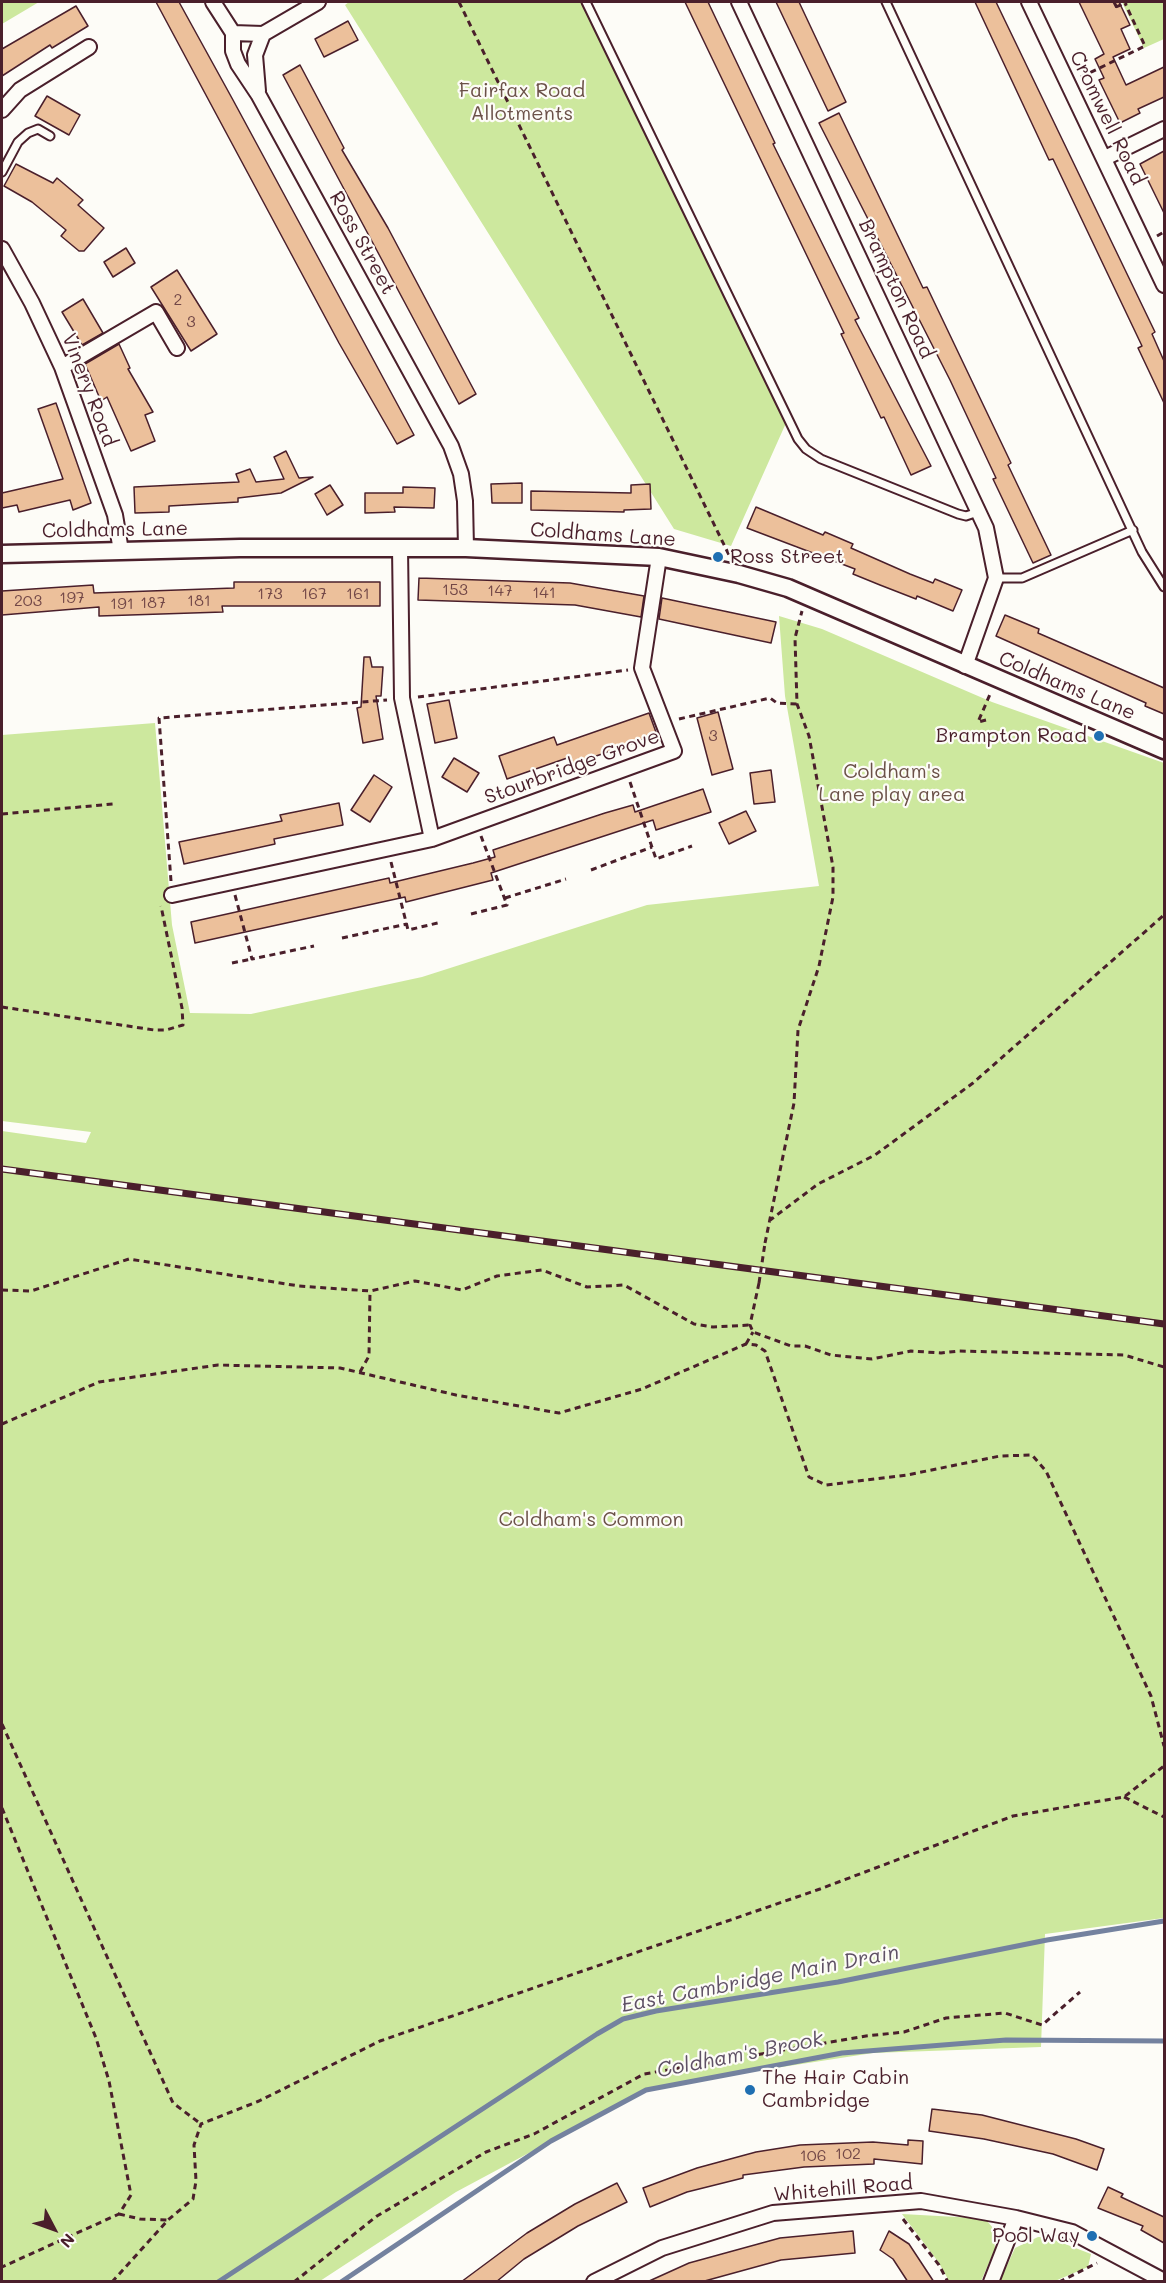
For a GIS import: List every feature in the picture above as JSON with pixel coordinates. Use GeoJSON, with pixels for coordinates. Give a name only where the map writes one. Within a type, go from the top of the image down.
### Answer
{"type":"FeatureCollection","features":[{"type":"Feature","properties":{"kind":"street","name":"Ross Street"},"geometry":{"type":"LineString","coordinates":[[213,2],[233,33],[233,51],[238,64],[258,94],[451,446],[461,474],[465,501],[466,548]]}},
{"type":"Feature","properties":{"kind":"street"},"geometry":{"type":"LineString","coordinates":[[233,33],[263,34],[318,2]]}},
{"type":"Feature","properties":{"kind":"street","name":"Brampton Road"},"geometry":{"type":"LineString","coordinates":[[739,2],[978,512],[992,551],[996,578],[965,666]]}},
{"type":"Feature","properties":{"kind":"street","name":"Cromwell Road"},"geometry":{"type":"LineString","coordinates":[[1029,2],[1164,285]]}},
{"type":"Feature","properties":{"kind":"street","name":"Ross Street"},"geometry":{"type":"LineString","coordinates":[[258,94],[255,55],[263,34]]}},
{"type":"Feature","properties":{"kind":"street"},"geometry":{"type":"LineString","coordinates":[[2,110],[20,90],[89,47]]}},
{"type":"Feature","properties":{"kind":"street"},"geometry":{"type":"LineString","coordinates":[[1105,158],[1164,129]]}},
{"type":"Feature","properties":{"kind":"street","name":"Vinery Road"},"geometry":{"type":"LineString","coordinates":[[2,249],[32,303],[62,367],[115,515],[121,551]]}},
{"type":"Feature","properties":{"kind":"street"},"geometry":{"type":"LineString","coordinates":[[62,367],[156,312],[177,348]]}},
{"type":"Feature","properties":{"kind":"street"},"geometry":{"type":"LineString","coordinates":[[400,548],[402,699],[432,839]]}},
{"type":"Feature","properties":{"kind":"street","name":"Coldhams Lane"},"geometry":{"type":"LineString","coordinates":[[2,554],[466,548],[659,557],[725,571],[788,588],[1164,750]]}},
{"type":"Feature","properties":{"kind":"street","name":"Stourbridge Grove"},"geometry":{"type":"LineString","coordinates":[[166,896],[432,839],[674,751],[642,668],[659,557]]}},
{"type":"Feature","properties":{"kind":"street","name":"Whitehill Road"},"geometry":{"type":"LineString","coordinates":[[594,2282],[662,2248],[773,2213],[921,2201],[1016,2218],[1072,2232],[1164,2282]]}},
{"type":"Feature","properties":{"kind":"street"},"geometry":{"type":"LineString","coordinates":[[991,2282],[1016,2218]]}},
{"type":"Feature","properties":{"kind":"lane"},"geometry":{"type":"LineString","coordinates":[[586,2],[798,439],[806,449],[821,459],[958,514],[966,516],[978,512]]}},
{"type":"Feature","properties":{"kind":"lane"},"geometry":{"type":"LineString","coordinates":[[886,2],[1142,552],[1164,587]]}},
{"type":"Feature","properties":{"kind":"lane"},"geometry":{"type":"LineString","coordinates":[[2,172],[18,142],[28,133],[38,129],[50,136]]}},
{"type":"Feature","properties":{"kind":"lane"},"geometry":{"type":"LineString","coordinates":[[996,578],[1022,578],[1133,530]]}},
{"type":"Feature","properties":{"kind":"path"},"geometry":{"type":"LineString","coordinates":[[459,2],[729,553],[725,571]]}},
{"type":"Feature","properties":{"kind":"path"},"geometry":{"type":"LineString","coordinates":[[1068,83],[1108,61],[1145,46],[1126,2],[1117,8],[1114,2]]}},
{"type":"Feature","properties":{"kind":"path"},"geometry":{"type":"LineString","coordinates":[[807,597],[795,638],[797,704],[809,736],[833,867],[834,897],[819,966],[798,1030],[794,1103],[768,1222],[750,1325],[753,1332],[791,1346],[805,1346],[818,1353],[843,1358],[872,1359],[911,1351],[1124,1355],[1164,1367]]}},
{"type":"Feature","properties":{"kind":"path"},"geometry":{"type":"LineString","coordinates":[[2,1007],[154,1029],[166,1030],[183,1024],[166,896],[159,718],[402,699],[642,668]]}},
{"type":"Feature","properties":{"kind":"path"},"geometry":{"type":"LineString","coordinates":[[986,720],[978,722],[996,679]]}},
{"type":"Feature","properties":{"kind":"path"},"geometry":{"type":"LineString","coordinates":[[662,722],[770,698],[777,703],[797,704]]}},
{"type":"Feature","properties":{"kind":"path"},"geometry":{"type":"LineString","coordinates":[[625,769],[656,860],[692,846]]}},
{"type":"Feature","properties":{"kind":"path"},"geometry":{"type":"LineString","coordinates":[[2,814],[113,804]]}},
{"type":"Feature","properties":{"kind":"path"},"geometry":{"type":"LineString","coordinates":[[471,914],[507,904],[476,823]]}},
{"type":"Feature","properties":{"kind":"path"},"geometry":{"type":"LineString","coordinates":[[591,870],[652,847]]}},
{"type":"Feature","properties":{"kind":"path"},"geometry":{"type":"LineString","coordinates":[[387,849],[408,930],[442,922]]}},
{"type":"Feature","properties":{"kind":"path"},"geometry":{"type":"LineString","coordinates":[[505,898],[566,879]]}},
{"type":"Feature","properties":{"kind":"path"},"geometry":{"type":"LineString","coordinates":[[232,882],[252,959]]}},
{"type":"Feature","properties":{"kind":"path"},"geometry":{"type":"LineString","coordinates":[[768,1222],[818,1184],[875,1155],[973,1083],[1164,915]]}},
{"type":"Feature","properties":{"kind":"path"},"geometry":{"type":"LineString","coordinates":[[342,938],[407,924]]}},
{"type":"Feature","properties":{"kind":"path"},"geometry":{"type":"LineString","coordinates":[[232,963],[314,946]]}},
{"type":"Feature","properties":{"kind":"path"},"geometry":{"type":"LineString","coordinates":[[2,1290],[31,1291],[129,1259],[299,1286],[370,1291],[414,1281],[462,1290],[497,1276],[542,1270],[587,1287],[624,1285],[694,1324],[713,1328],[750,1325]]}},
{"type":"Feature","properties":{"kind":"path"},"geometry":{"type":"LineString","coordinates":[[360,1372],[369,1356],[370,1291]]}},
{"type":"Feature","properties":{"kind":"path"},"geometry":{"type":"LineString","coordinates":[[746,1344],[753,1332]]}},
{"type":"Feature","properties":{"kind":"path"},"geometry":{"type":"LineString","coordinates":[[2,1424],[99,1382],[219,1365],[340,1368],[477,1399],[559,1413],[642,1389],[746,1344],[756,1345],[765,1351],[809,1477],[826,1485],[907,1475],[1000,1456],[1032,1455],[1046,1471],[1151,1695],[1164,1746]]}},
{"type":"Feature","properties":{"kind":"path"},"geometry":{"type":"LineString","coordinates":[[2,1724],[173,2103],[201,2124]]}},
{"type":"Feature","properties":{"kind":"path"},"geometry":{"type":"LineString","coordinates":[[112,2282],[168,2220],[193,2199],[196,2181],[194,2145],[201,2124],[259,2101],[381,2042],[820,1889],[1013,1816],[1124,1797],[1164,1766]]}},
{"type":"Feature","properties":{"kind":"path"},"geometry":{"type":"LineString","coordinates":[[1124,1797],[1164,1817]]}},
{"type":"Feature","properties":{"kind":"path"},"geometry":{"type":"LineString","coordinates":[[2,1808],[96,2038],[106,2070],[131,2195],[119,2214],[2,2267]]}},
{"type":"Feature","properties":{"kind":"path"},"geometry":{"type":"LineString","coordinates":[[294,2282],[377,2216],[486,2152],[534,2134],[644,2074],[866,2036],[904,2032],[946,2018],[1005,2013],[1042,2025],[1080,1992]]}},
{"type":"Feature","properties":{"kind":"path"},"geometry":{"type":"LineString","coordinates":[[898,2203],[899,2214],[939,2265],[948,2282]]}},
{"type":"Feature","properties":{"kind":"path"},"geometry":{"type":"LineString","coordinates":[[119,2214],[140,2219],[168,2220]]}},
{"type":"Feature","properties":{"kind":"path"},"geometry":{"type":"LineString","coordinates":[[1059,2282],[1095,2265],[1105,2248]]}},
{"type":"Feature","properties":{"kind":"green space"},"geometry":{"type":"Polygon","coordinates":[[[2,2],[39,2],[2,24],[2,2]]]}},
{"type":"Feature","properties":{"kind":"green space","name":"Fairfax Road Allotments"},"geometry":{"type":"Polygon","coordinates":[[[349,2],[581,2],[786,423],[731,546],[674,529],[345,5],[349,2]]]}},
{"type":"Feature","properties":{"kind":"green space"},"geometry":{"type":"Polygon","coordinates":[[[1122,2],[1164,2],[1164,39],[1144,48],[1122,2]]]}},
{"type":"Feature","properties":{"kind":"green space","name":"Coldham's Common"},"geometry":{"type":"Polygon","coordinates":[[[779,616],[822,629],[992,702],[1164,763],[1164,1918],[1045,1934],[1041,2047],[873,2053],[652,2087],[456,2192],[320,2281],[2,2281],[2,1131],[86,1143],[91,1132],[2,1121],[2,735],[155,723],[172,925],[190,1013],[251,1014],[422,977],[647,905],[819,886],[785,696],[779,616]]]}},
{"type":"Feature","properties":{"kind":"green space"},"geometry":{"type":"Polygon","coordinates":[[[902,2214],[975,2218],[987,2221],[993,2228],[995,2249],[981,2281],[949,2281],[939,2263],[902,2214]]]}},
{"type":"Feature","properties":{"kind":"green space"},"geometry":{"type":"Polygon","coordinates":[[[1038,2237],[1047,2237],[1091,2254],[1088,2267],[1055,2281],[1000,2281],[1015,2248],[1038,2237]]]}},
{"type":"Feature","properties":{"kind":"building"},"geometry":{"type":"Polygon","coordinates":[[[156,2],[179,2],[414,435],[397,444],[339,343],[156,2]]]}},
{"type":"Feature","properties":{"kind":"building"},"geometry":{"type":"Polygon","coordinates":[[[685,2],[708,2],[775,143],[773,144],[859,318],[855,320],[931,466],[911,475],[884,417],[881,418],[841,334],[844,333],[685,2]]]}},
{"type":"Feature","properties":{"kind":"building"},"geometry":{"type":"Polygon","coordinates":[[[776,2],[799,2],[846,102],[828,111],[776,2]]]}},
{"type":"Feature","properties":{"kind":"building"},"geometry":{"type":"Polygon","coordinates":[[[975,2],[996,2],[1155,332],[1152,334],[1164,361],[1164,403],[1138,348],[1142,346],[1053,159],[1049,160],[975,2]]]}},
{"type":"Feature","properties":{"kind":"building"},"geometry":{"type":"Polygon","coordinates":[[[1079,2],[1119,2],[1130,25],[1121,29],[1130,49],[1113,57],[1126,85],[1164,67],[1164,97],[1138,109],[1140,113],[1120,123],[1099,80],[1104,78],[1095,59],[1104,54],[1079,2]]]}},
{"type":"Feature","properties":{"kind":"building"},"geometry":{"type":"Polygon","coordinates":[[[76,6],[88,26],[52,48],[50,45],[2,76],[2,49],[76,6]]]}},
{"type":"Feature","properties":{"kind":"building"},"geometry":{"type":"Polygon","coordinates":[[[348,21],[358,40],[324,57],[315,39],[348,21]]]}},
{"type":"Feature","properties":{"kind":"building"},"geometry":{"type":"Polygon","coordinates":[[[300,65],[344,148],[342,150],[388,228],[476,394],[459,404],[283,75],[300,65]]]}},
{"type":"Feature","properties":{"kind":"building"},"geometry":{"type":"Polygon","coordinates":[[[47,96],[80,115],[69,135],[35,116],[47,96]]]}},
{"type":"Feature","properties":{"kind":"building"},"geometry":{"type":"Polygon","coordinates":[[[839,113],[923,288],[927,287],[1011,463],[1008,465],[1051,555],[1033,563],[950,380],[819,123],[839,113]]]}},
{"type":"Feature","properties":{"kind":"building"},"geometry":{"type":"Polygon","coordinates":[[[1164,151],[1164,213],[1140,164],[1164,151]]]}},
{"type":"Feature","properties":{"kind":"building"},"geometry":{"type":"Polygon","coordinates":[[[16,164],[53,183],[57,178],[83,200],[78,205],[104,228],[84,251],[79,251],[61,236],[66,230],[32,202],[4,186],[16,164]]]}},
{"type":"Feature","properties":{"kind":"building"},"geometry":{"type":"Polygon","coordinates":[[[126,248],[135,263],[113,277],[104,262],[126,248]]]}},
{"type":"Feature","properties":{"kind":"building"},"geometry":{"type":"Polygon","coordinates":[[[177,270],[217,334],[191,351],[151,287],[177,270]]]}},
{"type":"Feature","properties":{"kind":"building"},"geometry":{"type":"Polygon","coordinates":[[[83,299],[103,333],[82,345],[62,312],[83,299]]]}},
{"type":"Feature","properties":{"kind":"building"},"geometry":{"type":"Polygon","coordinates":[[[119,344],[130,368],[128,369],[153,412],[145,415],[155,441],[131,451],[107,397],[101,401],[85,364],[119,344]]]}},
{"type":"Feature","properties":{"kind":"building"},"geometry":{"type":"Polygon","coordinates":[[[56,403],[91,503],[73,510],[70,500],[19,512],[17,505],[2,508],[2,493],[63,479],[38,409],[56,403]]]}},
{"type":"Feature","properties":{"kind":"building"},"geometry":{"type":"Polygon","coordinates":[[[286,451],[299,478],[313,477],[281,493],[238,498],[238,502],[169,506],[169,512],[135,513],[134,487],[239,482],[236,474],[250,469],[256,482],[284,479],[274,457],[286,451]]]}},
{"type":"Feature","properties":{"kind":"building"},"geometry":{"type":"Polygon","coordinates":[[[522,483],[522,503],[492,503],[491,484],[522,483]]]}},
{"type":"Feature","properties":{"kind":"building"},"geometry":{"type":"Polygon","coordinates":[[[650,484],[651,509],[624,510],[624,512],[531,510],[531,491],[631,493],[631,485],[650,484]]]}},
{"type":"Feature","properties":{"kind":"building"},"geometry":{"type":"Polygon","coordinates":[[[330,485],[343,505],[327,515],[315,494],[330,485]]]}},
{"type":"Feature","properties":{"kind":"building"},"geometry":{"type":"Polygon","coordinates":[[[403,487],[435,488],[434,508],[394,507],[395,512],[365,513],[365,493],[403,493],[403,487]]]}},
{"type":"Feature","properties":{"kind":"building"},"geometry":{"type":"Polygon","coordinates":[[[756,507],[823,535],[825,532],[853,544],[851,548],[910,574],[933,583],[935,579],[962,590],[953,611],[917,596],[916,599],[880,585],[853,574],[855,569],[747,528],[756,507]]]}},
{"type":"Feature","properties":{"kind":"building"},"geometry":{"type":"Polygon","coordinates":[[[419,578],[570,583],[644,596],[641,617],[575,605],[418,600],[419,578]]]}},
{"type":"Feature","properties":{"kind":"building"},"geometry":{"type":"Polygon","coordinates":[[[234,582],[380,582],[380,606],[222,606],[223,612],[99,616],[99,607],[2,615],[2,591],[93,585],[94,593],[234,588],[234,582]]]}},
{"type":"Feature","properties":{"kind":"building"},"geometry":{"type":"Polygon","coordinates":[[[662,598],[776,622],[771,643],[659,619],[662,598]]]}},
{"type":"Feature","properties":{"kind":"building"},"geometry":{"type":"Polygon","coordinates":[[[1005,615],[1039,629],[1038,633],[1164,688],[1164,714],[1145,706],[1146,703],[996,636],[1005,615]]]}},
{"type":"Feature","properties":{"kind":"building"},"geometry":{"type":"Polygon","coordinates":[[[364,657],[370,657],[372,667],[383,667],[381,696],[376,696],[383,739],[363,743],[357,708],[361,707],[364,657]]]}},
{"type":"Feature","properties":{"kind":"building"},"geometry":{"type":"Polygon","coordinates":[[[449,700],[457,738],[435,743],[427,704],[449,700]]]}},
{"type":"Feature","properties":{"kind":"building"},"geometry":{"type":"Polygon","coordinates":[[[718,712],[733,769],[712,775],[697,718],[718,712]]]}},
{"type":"Feature","properties":{"kind":"building"},"geometry":{"type":"Polygon","coordinates":[[[649,713],[657,735],[573,764],[570,757],[507,779],[499,756],[554,737],[557,745],[649,713]]]}},
{"type":"Feature","properties":{"kind":"building"},"geometry":{"type":"Polygon","coordinates":[[[454,758],[479,773],[467,792],[442,777],[454,758]]]}},
{"type":"Feature","properties":{"kind":"building"},"geometry":{"type":"Polygon","coordinates":[[[771,770],[775,802],[754,804],[750,773],[771,770]]]}},
{"type":"Feature","properties":{"kind":"building"},"geometry":{"type":"Polygon","coordinates":[[[374,775],[392,787],[370,822],[351,810],[374,775]]]}},
{"type":"Feature","properties":{"kind":"building"},"geometry":{"type":"Polygon","coordinates":[[[703,789],[711,812],[656,830],[653,820],[491,873],[493,880],[406,902],[405,897],[195,943],[191,922],[389,878],[390,883],[473,863],[495,857],[493,850],[605,813],[633,805],[635,812],[703,789]]]}},
{"type":"Feature","properties":{"kind":"building"},"geometry":{"type":"Polygon","coordinates":[[[339,803],[343,825],[274,839],[275,844],[184,864],[179,842],[282,821],[280,815],[339,803]]]}},
{"type":"Feature","properties":{"kind":"building"},"geometry":{"type":"Polygon","coordinates":[[[746,811],[756,831],[729,844],[719,823],[746,811]]]}},
{"type":"Feature","properties":{"kind":"building"},"geometry":{"type":"Polygon","coordinates":[[[932,2109],[982,2115],[1076,2139],[1104,2149],[1097,2170],[1053,2154],[984,2139],[929,2131],[932,2109]]]}},
{"type":"Feature","properties":{"kind":"building"},"geometry":{"type":"Polygon","coordinates":[[[908,2140],[923,2141],[922,2164],[874,2159],[874,2164],[804,2167],[743,2175],[743,2178],[687,2192],[650,2207],[643,2188],[697,2168],[756,2152],[800,2145],[873,2142],[908,2145],[908,2140]]]}},
{"type":"Feature","properties":{"kind":"building"},"geometry":{"type":"Polygon","coordinates":[[[617,2183],[627,2202],[578,2226],[524,2259],[496,2282],[461,2282],[527,2233],[575,2204],[617,2183]]]}},
{"type":"Feature","properties":{"kind":"building"},"geometry":{"type":"Polygon","coordinates":[[[1108,2187],[1123,2194],[1121,2197],[1164,2217],[1164,2243],[1141,2230],[1143,2226],[1098,2208],[1108,2187]]]}},
{"type":"Feature","properties":{"kind":"building"},"geometry":{"type":"Polygon","coordinates":[[[853,2231],[855,2253],[781,2260],[701,2282],[647,2282],[689,2263],[780,2238],[853,2231]]]}},
{"type":"Feature","properties":{"kind":"building"},"geometry":{"type":"Polygon","coordinates":[[[889,2231],[909,2244],[934,2282],[908,2282],[893,2259],[880,2250],[889,2231]]]}},
{"type":"Feature","properties":{"kind":"waterway","name":"East Cambridge Main Drain"},"geometry":{"type":"LineString","coordinates":[[218,2282],[623,2019],[656,2011],[838,1982],[1047,1940],[1164,1921]]}},
{"type":"Feature","properties":{"kind":"waterway","name":"Coldham's Brook"},"geometry":{"type":"LineString","coordinates":[[341,2282],[551,2141],[646,2090],[842,2053],[1006,2040],[1164,2041]]}},
{"type":"Feature","properties":{"kind":"railway"},"geometry":{"type":"LineString","coordinates":[[2,1169],[1164,1324]]}},
{"type":"Feature","properties":{"kind":"place","name":"Ross Street"},"geometry":{"type":"Point","coordinates":[718,557]}},
{"type":"Feature","properties":{"kind":"place","name":"Brampton Road"},"geometry":{"type":"Point","coordinates":[1099,736]}},
{"type":"Feature","properties":{"kind":"place","name":"The Hair Cabin Cambridge"},"geometry":{"type":"Point","coordinates":[750,2090]}},
{"type":"Feature","properties":{"kind":"place","name":"Pool Way"},"geometry":{"type":"Point","coordinates":[1092,2236]}},
{"type":"Feature","properties":{"kind":"park label","name":"Coldham's Lane play area"},"geometry":{"type":"Point","coordinates":[892,784]}}]}
